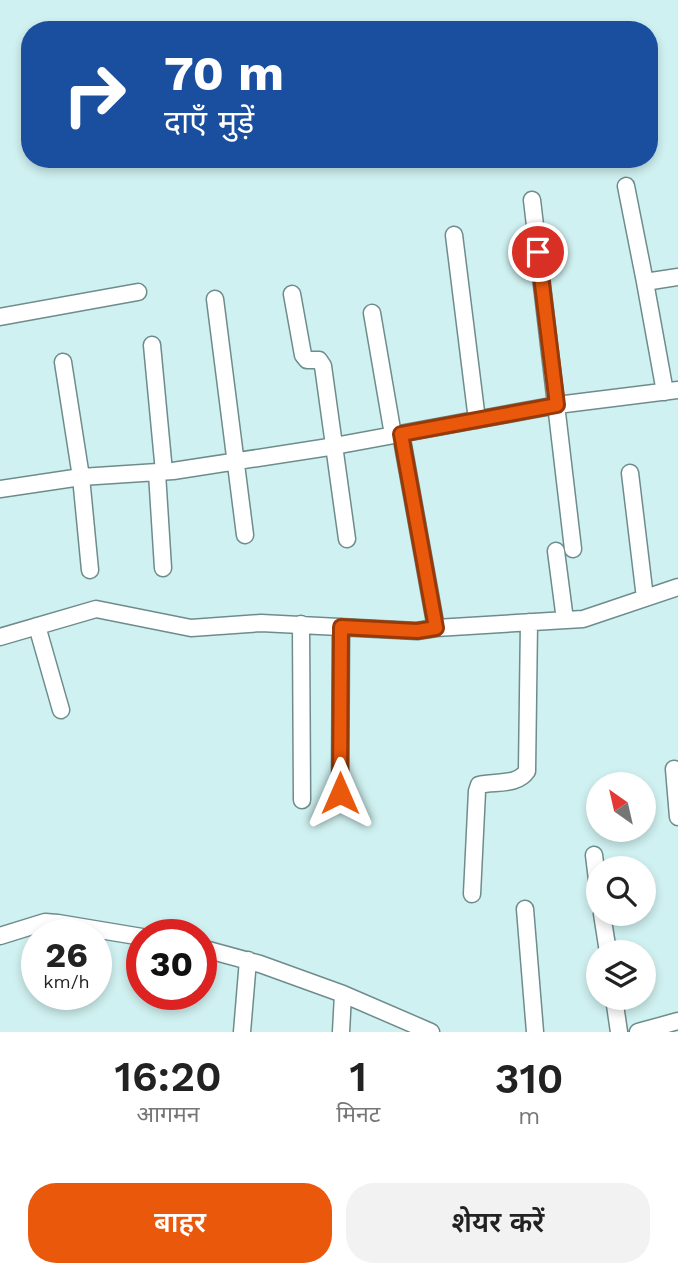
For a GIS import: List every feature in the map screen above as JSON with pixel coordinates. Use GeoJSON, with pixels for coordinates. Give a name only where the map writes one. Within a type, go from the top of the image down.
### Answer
{"type":"FeatureCollection","features":[{"type":"Feature","properties":{"kind":"street"},"geometry":{"type":"LineString","coordinates":[[0,489],[81,477],[160,472],[334,446],[557,405],[671,391],[626,186]]}},
{"type":"Feature","properties":{"kind":"street"},"geometry":{"type":"LineString","coordinates":[[532,200],[573,549]]}},
{"type":"Feature","properties":{"kind":"street"},"geometry":{"type":"LineString","coordinates":[[454,235],[477,420]]}},
{"type":"Feature","properties":{"kind":"street"},"geometry":{"type":"LineString","coordinates":[[645,282],[678,277]]}},
{"type":"Feature","properties":{"kind":"street"},"geometry":{"type":"LineString","coordinates":[[0,317],[138,292]]}},
{"type":"Feature","properties":{"kind":"street"},"geometry":{"type":"LineString","coordinates":[[292,294],[303,355],[307,360],[319,360],[323,366],[347,539]]}},
{"type":"Feature","properties":{"kind":"street"},"geometry":{"type":"LineString","coordinates":[[215,299],[245,535]]}},
{"type":"Feature","properties":{"kind":"street"},"geometry":{"type":"LineString","coordinates":[[372,313],[436,628]]}},
{"type":"Feature","properties":{"kind":"street"},"geometry":{"type":"LineString","coordinates":[[152,345],[163,568]]}},
{"type":"Feature","properties":{"kind":"street"},"geometry":{"type":"LineString","coordinates":[[63,362],[81,477],[90,570]]}},
{"type":"Feature","properties":{"kind":"street"},"geometry":{"type":"LineString","coordinates":[[630,473],[645,598]]}},
{"type":"Feature","properties":{"kind":"street"},"geometry":{"type":"LineString","coordinates":[[556,551],[565,620]]}},
{"type":"Feature","properties":{"kind":"street"},"geometry":{"type":"LineString","coordinates":[[0,637],[96,610],[191,628],[261,622],[417,631],[583,619],[678,587]]}},
{"type":"Feature","properties":{"kind":"street"},"geometry":{"type":"LineString","coordinates":[[472,894],[479,785],[516,780],[527,771],[529,622]]}},
{"type":"Feature","properties":{"kind":"street"},"geometry":{"type":"LineString","coordinates":[[301,624],[302,800]]}},
{"type":"Feature","properties":{"kind":"street"},"geometry":{"type":"LineString","coordinates":[[37,626],[61,710]]}},
{"type":"Feature","properties":{"kind":"street"},"geometry":{"type":"LineString","coordinates":[[340,793],[341,627]]}},
{"type":"Feature","properties":{"kind":"street"},"geometry":{"type":"LineString","coordinates":[[674,769],[678,817]]}},
{"type":"Feature","properties":{"kind":"street"},"geometry":{"type":"LineString","coordinates":[[525,909],[535,1032]]}},
{"type":"Feature","properties":{"kind":"street"},"geometry":{"type":"LineString","coordinates":[[0,936],[45,922],[126,934]]}},
{"type":"Feature","properties":{"kind":"street"},"geometry":{"type":"LineString","coordinates":[[217,952],[248,960],[342,994],[431,1032]]}},
{"type":"Feature","properties":{"kind":"street"},"geometry":{"type":"LineString","coordinates":[[242,1032],[248,960]]}},
{"type":"Feature","properties":{"kind":"street"},"geometry":{"type":"LineString","coordinates":[[341,1032],[342,994]]}},
{"type":"Feature","properties":{"kind":"street"},"geometry":{"type":"LineString","coordinates":[[616,1010],[619,1032]]}},
{"type":"Feature","properties":{"kind":"street"},"geometry":{"type":"LineString","coordinates":[[638,1032],[678,1021]]}},
{"type":"Feature","properties":{"kind":"route"},"geometry":{"type":"LineString","coordinates":[[340,793],[341,627],[417,631],[436,628],[401,434],[557,405],[538,252]]}}]}
